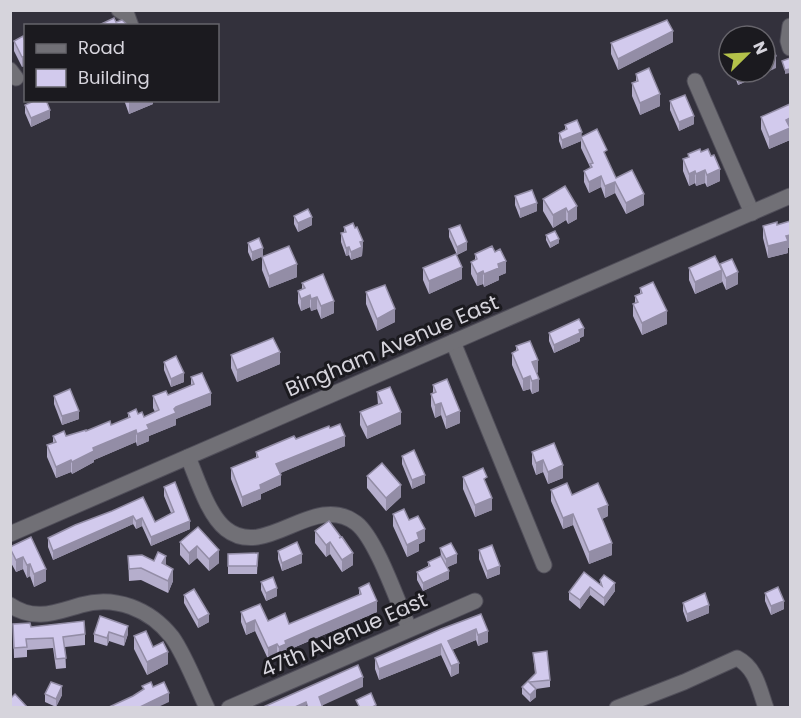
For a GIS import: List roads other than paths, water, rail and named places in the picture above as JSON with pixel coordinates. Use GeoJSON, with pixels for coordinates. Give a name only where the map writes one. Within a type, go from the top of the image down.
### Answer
{"type":"FeatureCollection","features":[{"type":"Feature","properties":{"kind":"street"},"geometry":{"type":"LineString","coordinates":[[119,10],[127,15],[131,24]]}},
{"type":"Feature","properties":{"kind":"street"},"geometry":{"type":"LineString","coordinates":[[790,26],[788,41],[790,48]]}},
{"type":"Feature","properties":{"kind":"street"},"geometry":{"type":"LineString","coordinates":[[695,81],[752,213]]}},
{"type":"Feature","properties":{"kind":"street","name":"Bingham Avenue East"},"geometry":{"type":"LineString","coordinates":[[10,534],[790,196]]}},
{"type":"Feature","properties":{"kind":"street"},"geometry":{"type":"LineString","coordinates":[[453,342],[544,565]]}},
{"type":"Feature","properties":{"kind":"street"},"geometry":{"type":"LineString","coordinates":[[188,457],[210,507],[224,528],[239,536],[270,535],[322,514],[343,516],[356,524],[375,551],[409,628]]}},
{"type":"Feature","properties":{"kind":"street"},"geometry":{"type":"LineString","coordinates":[[10,605],[21,611],[40,615],[57,613],[82,604],[105,601],[126,604],[139,610],[151,617],[172,637],[207,708]]}},
{"type":"Feature","properties":{"kind":"street","name":"47th Avenue East"},"geometry":{"type":"LineString","coordinates":[[230,708],[475,601]]}},
{"type":"Feature","properties":{"kind":"street"},"geometry":{"type":"LineString","coordinates":[[617,708],[737,658],[747,664],[754,674],[766,708]]}}]}
